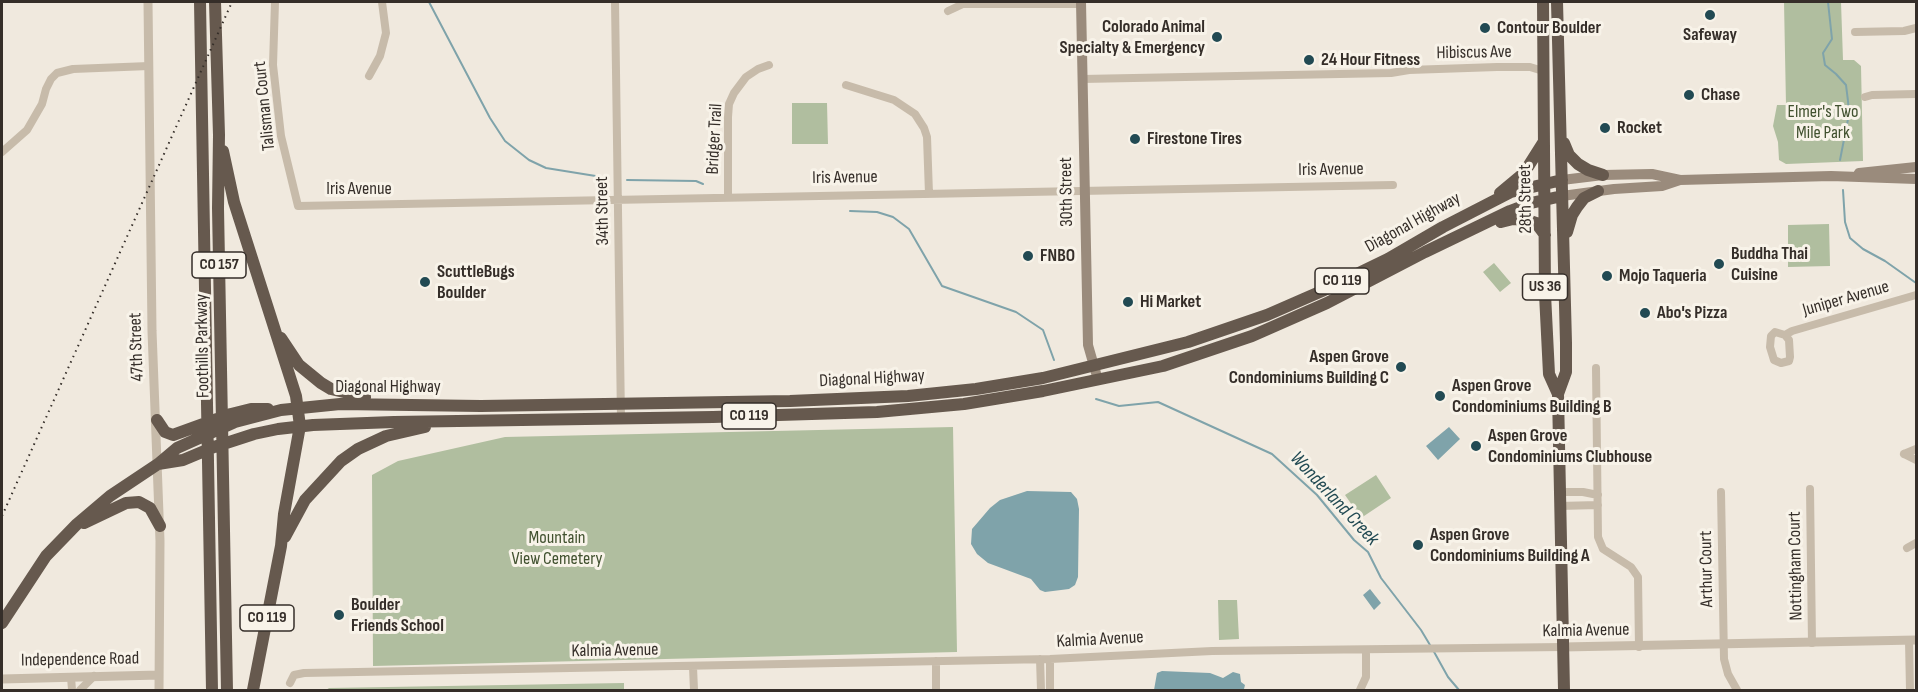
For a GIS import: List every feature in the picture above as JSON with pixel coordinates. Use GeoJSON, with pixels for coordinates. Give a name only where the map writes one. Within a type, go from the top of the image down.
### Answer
{"type":"FeatureCollection","features":[{"type":"Feature","properties":{"kind":"highway","name":"Foothills Parkway"},"geometry":{"type":"LineString","coordinates":[[200,2],[212,690]]}},
{"type":"Feature","properties":{"kind":"highway","name":"Foothills Parkway"},"geometry":{"type":"LineString","coordinates":[[216,2],[227,690]]}},
{"type":"Feature","properties":{"kind":"highway","name":"28th Street"},"geometry":{"type":"LineString","coordinates":[[1544,2],[1544,200],[1549,374],[1558,394]]}},
{"type":"Feature","properties":{"kind":"highway","name":"28th Street"},"geometry":{"type":"LineString","coordinates":[[1557,2],[1566,372],[1558,394],[1564,690]]}},
{"type":"Feature","properties":{"kind":"highway"},"geometry":{"type":"LineString","coordinates":[[219,135],[235,207],[298,407],[300,426],[284,514],[281,546]]}},
{"type":"Feature","properties":{"kind":"highway"},"geometry":{"type":"LineString","coordinates":[[1562,139],[1569,154],[1578,164],[1588,171],[1603,175]]}},
{"type":"Feature","properties":{"kind":"highway","name":"CO 119"},"geometry":{"type":"LineString","coordinates":[[1493,200],[1524,172],[1544,143]]}},
{"type":"Feature","properties":{"kind":"highway","name":"Diagonal Highway"},"geometry":{"type":"LineString","coordinates":[[2,623],[46,556],[77,524],[110,496],[158,464],[171,451],[235,422],[298,407],[339,404],[476,406],[876,398],[976,389],[1043,378],[1093,367],[1209,335],[1309,297],[1388,259],[1493,200],[1511,192],[1562,180]]}},
{"type":"Feature","properties":{"kind":"highway"},"geometry":{"type":"LineString","coordinates":[[1563,248],[1574,211],[1584,198],[1598,190]]}},
{"type":"Feature","properties":{"kind":"highway","name":"Diagonal Highway"},"geometry":{"type":"LineString","coordinates":[[158,464],[183,460],[254,434],[300,426],[877,412],[994,400],[1163,366],[1263,332],[1327,303],[1510,211],[1562,196]]}},
{"type":"Feature","properties":{"kind":"highway"},"geometry":{"type":"LineString","coordinates":[[1455,239],[1518,218],[1536,223],[1545,235]]}},
{"type":"Feature","properties":{"kind":"highway"},"geometry":{"type":"LineString","coordinates":[[272,321],[299,364],[331,389],[357,396],[454,401],[476,406]]}},
{"type":"Feature","properties":{"kind":"highway"},"geometry":{"type":"LineString","coordinates":[[876,398],[877,412]]}},
{"type":"Feature","properties":{"kind":"highway"},"geometry":{"type":"LineString","coordinates":[[157,420],[165,432],[173,435],[250,409],[281,410]]}},
{"type":"Feature","properties":{"kind":"highway","name":"CO 119"},"geometry":{"type":"LineString","coordinates":[[253,690],[281,546],[305,500],[341,461],[358,449],[386,436],[451,422]]}},
{"type":"Feature","properties":{"kind":"highway"},"geometry":{"type":"LineString","coordinates":[[77,524],[88,522],[126,503],[138,502],[150,508],[160,526]]}},
{"type":"Feature","properties":{"kind":"main road","name":"30th Street"},"geometry":{"type":"LineString","coordinates":[[1081,3],[1083,190],[1088,345],[1098,380]]}},
{"type":"Feature","properties":{"kind":"main road"},"geometry":{"type":"LineString","coordinates":[[1844,176],[1869,171],[1917,167]]}},
{"type":"Feature","properties":{"kind":"main road"},"geometry":{"type":"LineString","coordinates":[[1562,180],[1603,175],[1652,174],[1680,180],[1844,176],[1917,179]]}},
{"type":"Feature","properties":{"kind":"main road"},"geometry":{"type":"LineString","coordinates":[[1562,196],[1598,190],[1662,186],[1680,180]]}},
{"type":"Feature","properties":{"kind":"street","name":"47th Street"},"geometry":{"type":"LineString","coordinates":[[148,2],[152,331],[160,526],[159,690]]}},
{"type":"Feature","properties":{"kind":"street","name":"Talisman Court"},"geometry":{"type":"LineString","coordinates":[[274,2],[273,65],[281,136],[298,206]]}},
{"type":"Feature","properties":{"kind":"street"},"geometry":{"type":"LineString","coordinates":[[369,76],[380,56],[386,33],[382,2]]}},
{"type":"Feature","properties":{"kind":"street","name":"34th Street"},"geometry":{"type":"LineString","coordinates":[[615,2],[621,419]]}},
{"type":"Feature","properties":{"kind":"street"},"geometry":{"type":"LineString","coordinates":[[948,11],[963,4],[1081,3]]}},
{"type":"Feature","properties":{"kind":"street"},"geometry":{"type":"LineString","coordinates":[[1855,32],[1902,31],[1917,28]]}},
{"type":"Feature","properties":{"kind":"street"},"geometry":{"type":"LineString","coordinates":[[2,152],[27,130],[36,118],[51,79],[57,74],[73,69],[149,66]]}},
{"type":"Feature","properties":{"kind":"street","name":"Bridger Trail"},"geometry":{"type":"LineString","coordinates":[[728,197],[729,104],[734,93],[747,77],[758,69],[769,66]]}},
{"type":"Feature","properties":{"kind":"street","name":"Hibiscus Ave"},"geometry":{"type":"LineString","coordinates":[[1082,79],[1391,73],[1497,67],[1530,67],[1543,70]]}},
{"type":"Feature","properties":{"kind":"street"},"geometry":{"type":"LineString","coordinates":[[846,85],[894,100],[915,114],[927,137],[929,194]]}},
{"type":"Feature","properties":{"kind":"street"},"geometry":{"type":"LineString","coordinates":[[1865,97],[1917,94]]}},
{"type":"Feature","properties":{"kind":"street","name":"Iris Avenue"},"geometry":{"type":"LineString","coordinates":[[298,206],[1393,185]]}},
{"type":"Feature","properties":{"kind":"street","name":"Juniper Avenue"},"geometry":{"type":"LineString","coordinates":[[1785,334],[1917,295]]}},
{"type":"Feature","properties":{"kind":"street"},"geometry":{"type":"LineString","coordinates":[[1596,368],[1599,543],[1603,549],[1631,567],[1638,577],[1639,647]]}},
{"type":"Feature","properties":{"kind":"street"},"geometry":{"type":"LineString","coordinates":[[1917,449],[1904,454],[1917,460]]}},
{"type":"Feature","properties":{"kind":"street","name":"Nottingham Court"},"geometry":{"type":"LineString","coordinates":[[1810,489],[1812,643]]}},
{"type":"Feature","properties":{"kind":"street"},"geometry":{"type":"LineString","coordinates":[[1559,492],[1583,492],[1598,495]]}},
{"type":"Feature","properties":{"kind":"street","name":"Arthur Court"},"geometry":{"type":"LineString","coordinates":[[1721,492],[1723,645],[1725,666],[1737,690]]}},
{"type":"Feature","properties":{"kind":"street"},"geometry":{"type":"LineString","coordinates":[[1559,506],[1598,505]]}},
{"type":"Feature","properties":{"kind":"street"},"geometry":{"type":"LineString","coordinates":[[1917,543],[1907,548],[1917,553]]}},
{"type":"Feature","properties":{"kind":"street"},"geometry":{"type":"LineString","coordinates":[[1910,690],[1913,641]]}},
{"type":"Feature","properties":{"kind":"street","name":"Kalmia Avenue"},"geometry":{"type":"LineString","coordinates":[[290,683],[294,675],[304,673],[1050,659],[1212,651],[1639,647],[1913,641]]}},
{"type":"Feature","properties":{"kind":"street"},"geometry":{"type":"LineString","coordinates":[[1360,690],[1366,677],[1366,650]]}},
{"type":"Feature","properties":{"kind":"street"},"geometry":{"type":"LineString","coordinates":[[1040,659],[1041,690]]}},
{"type":"Feature","properties":{"kind":"street"},"geometry":{"type":"LineString","coordinates":[[1050,659],[1050,690]]}},
{"type":"Feature","properties":{"kind":"street"},"geometry":{"type":"LineString","coordinates":[[936,661],[936,690]]}},
{"type":"Feature","properties":{"kind":"street"},"geometry":{"type":"LineString","coordinates":[[693,667],[693,690]]}},
{"type":"Feature","properties":{"kind":"street","name":"Independence Road"},"geometry":{"type":"LineString","coordinates":[[2,679],[159,675]]}},
{"type":"Feature","properties":{"kind":"street"},"geometry":{"type":"LineString","coordinates":[[80,690],[94,676]]}},
{"type":"Feature","properties":{"kind":"street"},"geometry":{"type":"LineString","coordinates":[[71,677],[72,690]]}},
{"type":"Feature","properties":{"kind":"green space","name":"Elmer's Two Mile Park"},"geometry":{"type":"Polygon","coordinates":[[[1784,2],[1841,2],[1843,60],[1854,60],[1861,66],[1863,161],[1786,164],[1779,160],[1778,142],[1773,126],[1777,105],[1786,105],[1784,2]]]}},
{"type":"Feature","properties":{"kind":"green space"},"geometry":{"type":"Polygon","coordinates":[[[792,103],[827,103],[828,144],[792,144],[792,103]]]}},
{"type":"Feature","properties":{"kind":"green space"},"geometry":{"type":"Polygon","coordinates":[[[1829,224],[1830,266],[1788,267],[1788,225],[1829,224]]]}},
{"type":"Feature","properties":{"kind":"green space"},"geometry":{"type":"Polygon","coordinates":[[[1494,263],[1511,283],[1500,292],[1483,272],[1494,263]]]}},
{"type":"Feature","properties":{"kind":"green space","name":"Mountain View Cemetery"},"geometry":{"type":"Polygon","coordinates":[[[953,427],[957,652],[373,666],[372,475],[398,461],[505,437],[953,427]]]}},
{"type":"Feature","properties":{"kind":"green space"},"geometry":{"type":"Polygon","coordinates":[[[1376,475],[1391,498],[1361,518],[1345,495],[1376,475]]]}},
{"type":"Feature","properties":{"kind":"green space"},"geometry":{"type":"Polygon","coordinates":[[[1218,600],[1237,600],[1239,639],[1219,640],[1218,600]]]}},
{"type":"Feature","properties":{"kind":"green space"},"geometry":{"type":"Polygon","coordinates":[[[624,683],[624,690],[326,690],[329,688],[624,683]]]}},
{"type":"Feature","properties":{"kind":"water"},"geometry":{"type":"Polygon","coordinates":[[[1449,427],[1460,439],[1438,460],[1426,446],[1449,427]]]}},
{"type":"Feature","properties":{"kind":"water"},"geometry":{"type":"Polygon","coordinates":[[[1027,491],[1071,492],[1077,499],[1079,509],[1078,577],[1075,585],[1069,589],[1045,592],[1040,590],[1031,579],[988,563],[977,554],[971,544],[972,529],[990,508],[1000,500],[1027,491]]]}},
{"type":"Feature","properties":{"kind":"water"},"geometry":{"type":"Polygon","coordinates":[[[1370,589],[1381,603],[1374,610],[1363,595],[1370,589]]]}},
{"type":"Feature","properties":{"kind":"water"},"geometry":{"type":"Polygon","coordinates":[[[1162,671],[1210,673],[1223,678],[1233,672],[1240,674],[1241,682],[1245,685],[1246,690],[1154,690],[1157,673],[1162,671]]]}},
{"type":"Feature","properties":{"kind":"waterway","name":"Wonderland Creek"},"geometry":{"type":"LineString","coordinates":[[429,2],[490,118],[505,141],[529,160],[546,168],[608,178]]}},
{"type":"Feature","properties":{"kind":"waterway"},"geometry":{"type":"LineString","coordinates":[[1828,2],[1832,39],[1823,53],[1825,65],[1846,85],[1849,114],[1840,160]]}},
{"type":"Feature","properties":{"kind":"waterway","name":"Wonderland Creek"},"geometry":{"type":"LineString","coordinates":[[627,180],[696,181],[703,184]]}},
{"type":"Feature","properties":{"kind":"waterway"},"geometry":{"type":"LineString","coordinates":[[1843,190],[1845,222],[1850,238],[1916,283]]}},
{"type":"Feature","properties":{"kind":"waterway","name":"Wonderland Creek"},"geometry":{"type":"LineString","coordinates":[[850,211],[877,212],[893,217],[909,229],[942,286],[1016,312],[1043,330],[1054,360]]}},
{"type":"Feature","properties":{"kind":"waterway","name":"Wonderland Creek"},"geometry":{"type":"LineString","coordinates":[[1096,399],[1119,406],[1158,402],[1272,454],[1317,495],[1354,540],[1368,552],[1381,578],[1430,645]]}},
{"type":"Feature","properties":{"kind":"waterway","name":"Wonderland Creek"},"geometry":{"type":"LineString","coordinates":[[1433,650],[1448,677],[1459,690]]}},
{"type":"Feature","properties":{"kind":"railway"},"geometry":{"type":"LineString","coordinates":[[2,516],[232,2]]}},
{"type":"Feature","properties":{"kind":"place","name":"Safeway"},"geometry":{"type":"Point","coordinates":[1710,15]}},
{"type":"Feature","properties":{"kind":"place","name":"Contour Boulder"},"geometry":{"type":"Point","coordinates":[1485,28]}},
{"type":"Feature","properties":{"kind":"place","name":"Colorado Animal Specialty & Emergency"},"geometry":{"type":"Point","coordinates":[1217,37]}},
{"type":"Feature","properties":{"kind":"place","name":"24 Hour Fitness"},"geometry":{"type":"Point","coordinates":[1309,60]}},
{"type":"Feature","properties":{"kind":"place","name":"Chase"},"geometry":{"type":"Point","coordinates":[1689,95]}},
{"type":"Feature","properties":{"kind":"place","name":"Rocket"},"geometry":{"type":"Point","coordinates":[1605,128]}},
{"type":"Feature","properties":{"kind":"place","name":"Firestone Tires"},"geometry":{"type":"Point","coordinates":[1135,139]}},
{"type":"Feature","properties":{"kind":"place","name":"FNBO"},"geometry":{"type":"Point","coordinates":[1028,256]}},
{"type":"Feature","properties":{"kind":"place","name":"Buddha Thai Cuisine"},"geometry":{"type":"Point","coordinates":[1719,264]}},
{"type":"Feature","properties":{"kind":"place","name":"Mojo Taqueria"},"geometry":{"type":"Point","coordinates":[1607,276]}},
{"type":"Feature","properties":{"kind":"place","name":"ScuttleBugs Boulder"},"geometry":{"type":"Point","coordinates":[425,282]}},
{"type":"Feature","properties":{"kind":"place","name":"Hi Market"},"geometry":{"type":"Point","coordinates":[1128,302]}},
{"type":"Feature","properties":{"kind":"place","name":"Abo's Pizza"},"geometry":{"type":"Point","coordinates":[1645,313]}},
{"type":"Feature","properties":{"kind":"place","name":"Aspen Grove Condominiums Building C"},"geometry":{"type":"Point","coordinates":[1401,367]}},
{"type":"Feature","properties":{"kind":"place","name":"Aspen Grove Condominiums Building B"},"geometry":{"type":"Point","coordinates":[1440,396]}},
{"type":"Feature","properties":{"kind":"place","name":"Aspen Grove Condominiums Clubhouse"},"geometry":{"type":"Point","coordinates":[1476,446]}},
{"type":"Feature","properties":{"kind":"place","name":"Aspen Grove Condominiums Building A"},"geometry":{"type":"Point","coordinates":[1418,545]}},
{"type":"Feature","properties":{"kind":"place","name":"Boulder Friends School"},"geometry":{"type":"Point","coordinates":[339,615]}}]}
